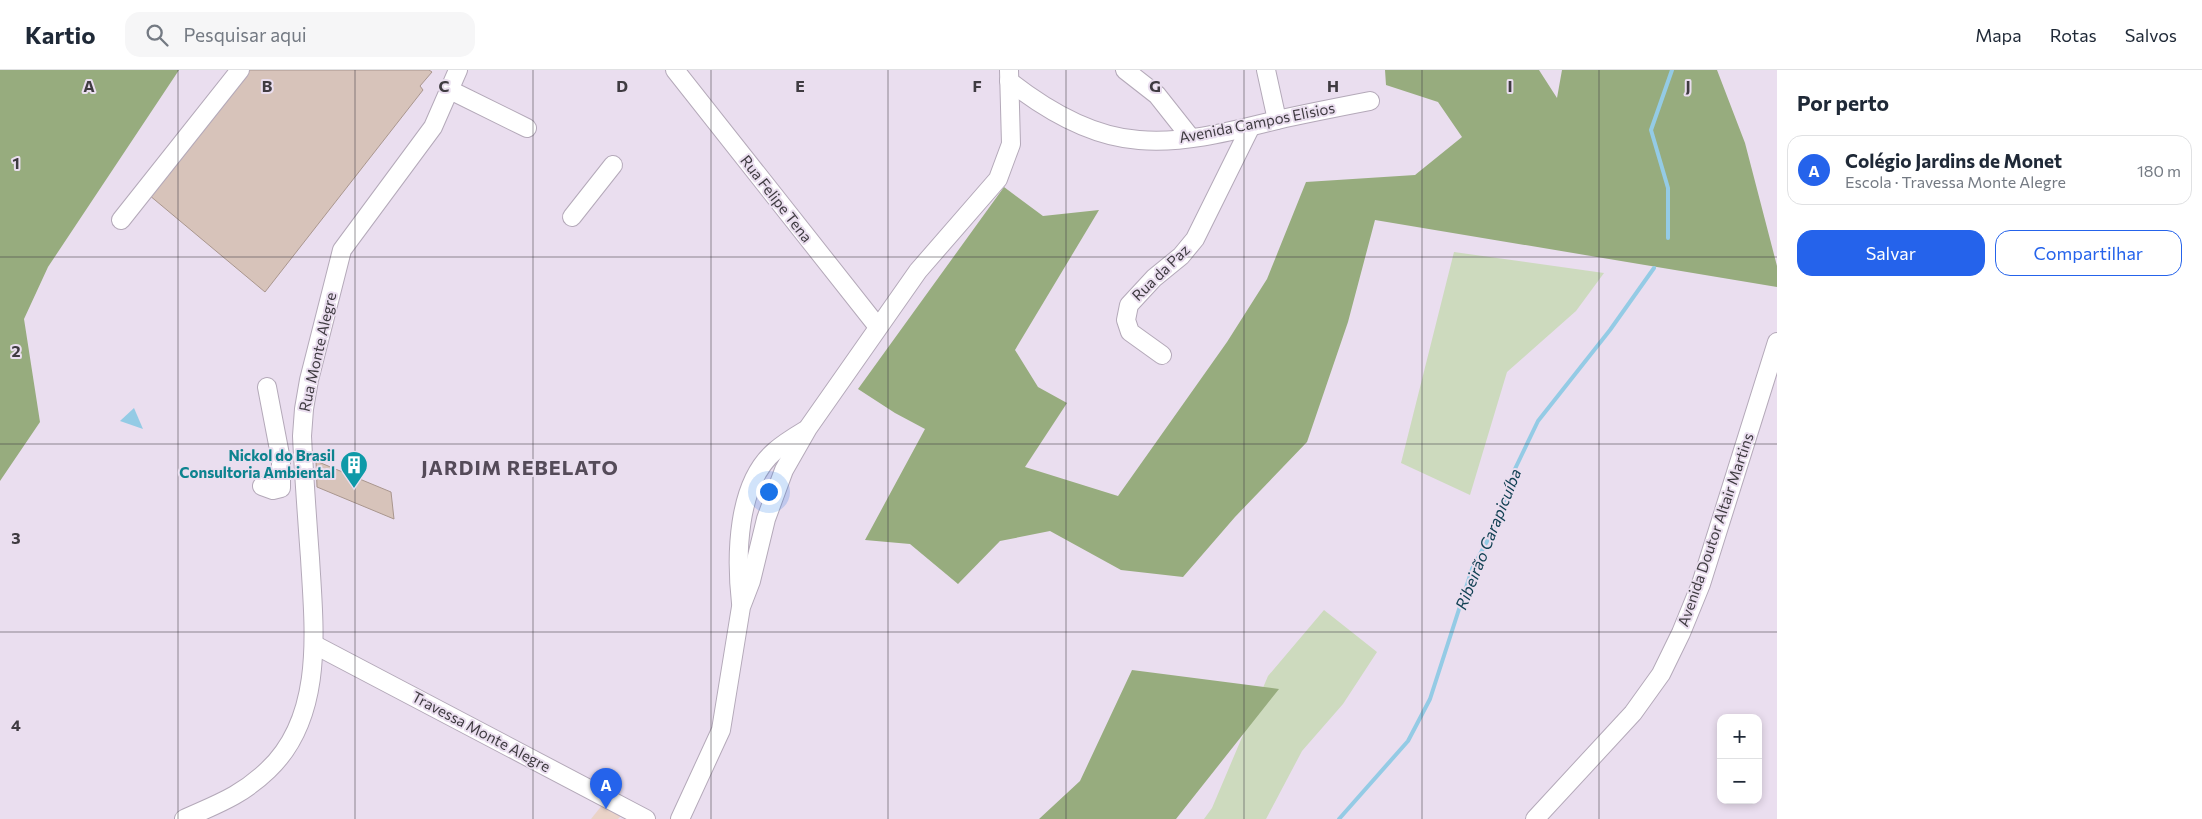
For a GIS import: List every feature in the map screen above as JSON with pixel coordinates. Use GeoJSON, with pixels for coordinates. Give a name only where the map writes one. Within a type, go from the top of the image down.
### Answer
{"type":"FeatureCollection","features":[{"type":"Feature","properties":{"kind":"street"},"geometry":{"type":"LineString","coordinates":[[121,220],[240,70]]}},
{"type":"Feature","properties":{"kind":"street","name":"Rua Monte Alegre"},"geometry":{"type":"LineString","coordinates":[[184,819],[239,794],[270,769],[296,733],[311,681],[315,645],[302,436],[309,380],[342,250],[433,126],[458,70]]}},
{"type":"Feature","properties":{"kind":"street","name":"Rua Felipe Tena"},"geometry":{"type":"LineString","coordinates":[[674,70],[878,327]]}},
{"type":"Feature","properties":{"kind":"street"},"geometry":{"type":"LineString","coordinates":[[1125,70],[1157,95],[1191,138]]}},
{"type":"Feature","properties":{"kind":"street"},"geometry":{"type":"LineString","coordinates":[[1266,70],[1277,120]]}},
{"type":"Feature","properties":{"kind":"street"},"geometry":{"type":"LineString","coordinates":[[741,607],[751,581],[766,519],[784,470],[808,428],[918,271],[998,180],[1011,144],[1009,76]]}},
{"type":"Feature","properties":{"kind":"street","name":"Avenida Campos Elisios"},"geometry":{"type":"LineString","coordinates":[[1009,76],[1031,98],[1063,117],[1106,134],[1138,140],[1191,138],[1250,128],[1277,120],[1370,101]]}},
{"type":"Feature","properties":{"kind":"street"},"geometry":{"type":"LineString","coordinates":[[450,90],[527,128]]}},
{"type":"Feature","properties":{"kind":"street","name":"Rua da Paz"},"geometry":{"type":"LineString","coordinates":[[1162,355],[1130,332],[1126,320],[1129,305],[1154,278],[1181,256],[1195,239],[1250,128]]}},
{"type":"Feature","properties":{"kind":"street"},"geometry":{"type":"LineString","coordinates":[[572,217],[613,165]]}},
{"type":"Feature","properties":{"kind":"street","name":"Avenida Doutor Altair Martins"},"geometry":{"type":"LineString","coordinates":[[1535,819],[1633,713],[1661,674],[1681,634],[1701,584],[1777,342]]}},
{"type":"Feature","properties":{"kind":"street"},"geometry":{"type":"LineString","coordinates":[[262,486],[273,490],[281,488],[281,460],[267,387]]}},
{"type":"Feature","properties":{"kind":"street"},"geometry":{"type":"LineString","coordinates":[[680,819],[721,730],[741,607],[739,542],[744,510],[750,491],[761,470],[774,452],[808,428]]}},
{"type":"Feature","properties":{"kind":"street","name":"Travessa Monte Alegre"},"geometry":{"type":"LineString","coordinates":[[315,645],[646,819]]}},
{"type":"Feature","properties":{"kind":"shaded area"},"geometry":{"type":"Polygon","coordinates":[[[603,804],[623,814],[618,819],[591,819],[603,804]]]}},
{"type":"Feature","properties":{"kind":"green space"},"geometry":{"type":"Polygon","coordinates":[[[0,70],[179,70],[48,267],[24,319],[40,422],[0,481],[0,70]]]}},
{"type":"Feature","properties":{"kind":"green space"},"geometry":{"type":"Polygon","coordinates":[[[1385,70],[1539,70],[1557,98],[1562,70],[1717,70],[1745,143],[1777,266],[1777,287],[1375,220],[1348,322],[1307,442],[1235,517],[1183,577],[1121,570],[1050,531],[1000,541],[958,584],[910,544],[865,540],[925,429],[895,413],[858,389],[1004,187],[1043,216],[1099,210],[1015,350],[1038,387],[1067,403],[1025,467],[1118,496],[1227,342],[1267,279],[1306,182],[1415,175],[1462,137],[1438,102],[1386,85],[1385,70]]]}},
{"type":"Feature","properties":{"kind":"green space"},"geometry":{"type":"Polygon","coordinates":[[[1454,252],[1604,273],[1576,311],[1507,372],[1470,495],[1401,463],[1454,252]]]}},
{"type":"Feature","properties":{"kind":"green space"},"geometry":{"type":"Polygon","coordinates":[[[1324,610],[1377,652],[1343,704],[1302,751],[1266,819],[1204,819],[1212,808],[1268,676],[1324,610]]]}},
{"type":"Feature","properties":{"kind":"green space"},"geometry":{"type":"Polygon","coordinates":[[[1132,670],[1279,689],[1176,819],[1039,819],[1080,781],[1132,670]]]}},
{"type":"Feature","properties":{"kind":"water"},"geometry":{"type":"Polygon","coordinates":[[[134,408],[143,429],[120,421],[134,408]]]}},
{"type":"Feature","properties":{"kind":"building"},"geometry":{"type":"Polygon","coordinates":[[[246,70],[429,70],[432,72],[420,86],[423,90],[265,292],[149,195],[246,70]]]}},
{"type":"Feature","properties":{"kind":"building","name":"Nickol do Brasil Consultoria Ambiental"},"geometry":{"type":"Polygon","coordinates":[[[316,461],[391,492],[394,519],[317,487],[316,461]]]}},
{"type":"Feature","properties":{"kind":"waterway","name":"Ribeirão Carapicuíba"},"geometry":{"type":"LineString","coordinates":[[1668,238],[1668,188],[1651,130],[1672,70]]}},
{"type":"Feature","properties":{"kind":"waterway","name":"Ribeirão Carapicuíba"},"geometry":{"type":"LineString","coordinates":[[1339,819],[1408,741],[1430,699],[1472,569],[1498,521],[1514,471],[1538,421],[1610,330],[1654,268]]}},
{"type":"Feature","properties":{"kind":"place","name":"Nickol do Brasil Consultoria Ambiental"},"geometry":{"type":"Point","coordinates":[354,489]}},
{"type":"Feature","properties":{"kind":"place","name":"Colégio Jardins de Monet"},"geometry":{"type":"Point","coordinates":[606,809]}},
{"type":"Feature","properties":{"kind":"district","name":"JARDIM REBELATO"},"geometry":{"type":"Point","coordinates":[520,468]}}]}
